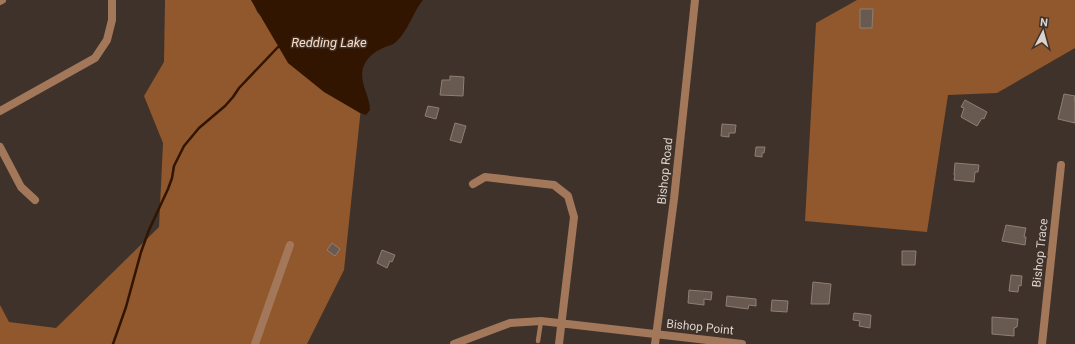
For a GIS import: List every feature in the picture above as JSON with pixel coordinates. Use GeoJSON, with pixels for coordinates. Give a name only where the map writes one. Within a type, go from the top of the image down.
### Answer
{"type":"FeatureCollection","features":[{"type":"Feature","properties":{"kind":"street"},"geometry":{"type":"LineString","coordinates":[[0,111],[95,58],[107,40],[112,20],[112,0]]}},
{"type":"Feature","properties":{"kind":"street","name":"Bishop Road"},"geometry":{"type":"LineString","coordinates":[[655,344],[674,199],[695,0]]}},
{"type":"Feature","properties":{"kind":"street"},"geometry":{"type":"LineString","coordinates":[[0,147],[21,187],[35,200]]}},
{"type":"Feature","properties":{"kind":"street","name":"Bishop Trace"},"geometry":{"type":"LineString","coordinates":[[1042,344],[1061,165]]}},
{"type":"Feature","properties":{"kind":"street"},"geometry":{"type":"LineString","coordinates":[[473,184],[485,177],[554,185],[568,196],[574,217],[560,344]]}},
{"type":"Feature","properties":{"kind":"street"},"geometry":{"type":"LineString","coordinates":[[255,344],[290,245]]}},
{"type":"Feature","properties":{"kind":"street","name":"Bishop Point"},"geometry":{"type":"LineString","coordinates":[[454,344],[510,323],[541,321],[742,344]]}},
{"type":"Feature","properties":{"kind":"lane"},"geometry":{"type":"LineString","coordinates":[[538,341],[541,321]]}},
{"type":"Feature","properties":{"kind":"shaded area"},"geometry":{"type":"Polygon","coordinates":[[[165,0],[252,0],[257,12],[285,41],[362,98],[344,270],[307,344],[0,344],[0,305],[9,322],[56,328],[159,227],[163,143],[144,96],[164,62],[165,0]]]}},
{"type":"Feature","properties":{"kind":"shaded area"},"geometry":{"type":"Polygon","coordinates":[[[857,0],[1075,0],[1075,48],[997,93],[948,95],[927,232],[805,221],[816,23],[857,0]]]}},
{"type":"Feature","properties":{"kind":"water","name":"Redding Lake"},"geometry":{"type":"Polygon","coordinates":[[[251,0],[423,0],[400,38],[394,43],[373,54],[367,60],[363,68],[362,79],[370,105],[370,110],[366,115],[324,92],[288,63],[251,0]]]}},
{"type":"Feature","properties":{"kind":"building"},"geometry":{"type":"Polygon","coordinates":[[[860,9],[873,9],[872,28],[860,28],[860,9]]]}},
{"type":"Feature","properties":{"kind":"building"},"geometry":{"type":"Polygon","coordinates":[[[450,76],[464,77],[463,96],[440,95],[442,80],[450,80],[450,76]]]}},
{"type":"Feature","properties":{"kind":"building"},"geometry":{"type":"Polygon","coordinates":[[[1064,94],[1075,96],[1075,123],[1058,119],[1064,94]]]}},
{"type":"Feature","properties":{"kind":"building"},"geometry":{"type":"Polygon","coordinates":[[[965,100],[987,112],[984,119],[982,118],[977,126],[961,117],[964,108],[961,107],[965,100]]]}},
{"type":"Feature","properties":{"kind":"building"},"geometry":{"type":"Polygon","coordinates":[[[428,106],[439,108],[436,119],[425,116],[428,106]]]}},
{"type":"Feature","properties":{"kind":"building"},"geometry":{"type":"Polygon","coordinates":[[[455,123],[466,126],[461,143],[450,140],[455,123]]]}},
{"type":"Feature","properties":{"kind":"building"},"geometry":{"type":"Polygon","coordinates":[[[722,124],[736,125],[735,133],[729,133],[729,137],[721,136],[722,124]]]}},
{"type":"Feature","properties":{"kind":"building"},"geometry":{"type":"Polygon","coordinates":[[[756,147],[765,147],[762,157],[755,156],[756,147]]]}},
{"type":"Feature","properties":{"kind":"building"},"geometry":{"type":"Polygon","coordinates":[[[955,163],[979,165],[978,172],[975,172],[974,182],[954,180],[955,163]]]}},
{"type":"Feature","properties":{"kind":"building"},"geometry":{"type":"Polygon","coordinates":[[[1006,225],[1026,228],[1024,237],[1026,237],[1025,245],[1002,241],[1006,225]]]}},
{"type":"Feature","properties":{"kind":"building"},"geometry":{"type":"Polygon","coordinates":[[[332,243],[340,249],[335,256],[327,250],[332,243]]]}},
{"type":"Feature","properties":{"kind":"building"},"geometry":{"type":"Polygon","coordinates":[[[382,250],[395,255],[387,268],[377,263],[382,250]]]}},
{"type":"Feature","properties":{"kind":"building"},"geometry":{"type":"Polygon","coordinates":[[[902,251],[916,251],[915,265],[902,265],[902,251]]]}},
{"type":"Feature","properties":{"kind":"building"},"geometry":{"type":"Polygon","coordinates":[[[1011,275],[1022,276],[1021,286],[1019,285],[1018,292],[1009,291],[1011,275]]]}},
{"type":"Feature","properties":{"kind":"building"},"geometry":{"type":"Polygon","coordinates":[[[813,282],[831,284],[829,304],[811,304],[813,282]]]}},
{"type":"Feature","properties":{"kind":"building"},"geometry":{"type":"Polygon","coordinates":[[[689,290],[712,292],[711,300],[704,299],[704,305],[688,303],[689,290]]]}},
{"type":"Feature","properties":{"kind":"building"},"geometry":{"type":"Polygon","coordinates":[[[727,296],[756,299],[756,306],[749,305],[748,309],[726,306],[727,296]]]}},
{"type":"Feature","properties":{"kind":"building"},"geometry":{"type":"Polygon","coordinates":[[[772,300],[788,301],[787,312],[771,311],[772,300]]]}},
{"type":"Feature","properties":{"kind":"building"},"geometry":{"type":"Polygon","coordinates":[[[854,313],[871,315],[870,328],[859,326],[860,321],[853,320],[854,313]]]}},
{"type":"Feature","properties":{"kind":"building"},"geometry":{"type":"Polygon","coordinates":[[[992,317],[1018,319],[1017,327],[1014,328],[1014,336],[992,334],[992,317]]]}},
{"type":"Feature","properties":{"kind":"waterway"},"geometry":{"type":"LineString","coordinates":[[113,344],[126,307],[141,252],[149,230],[168,189],[174,166],[184,146],[199,128],[225,106],[239,88],[278,47]]}}]}
